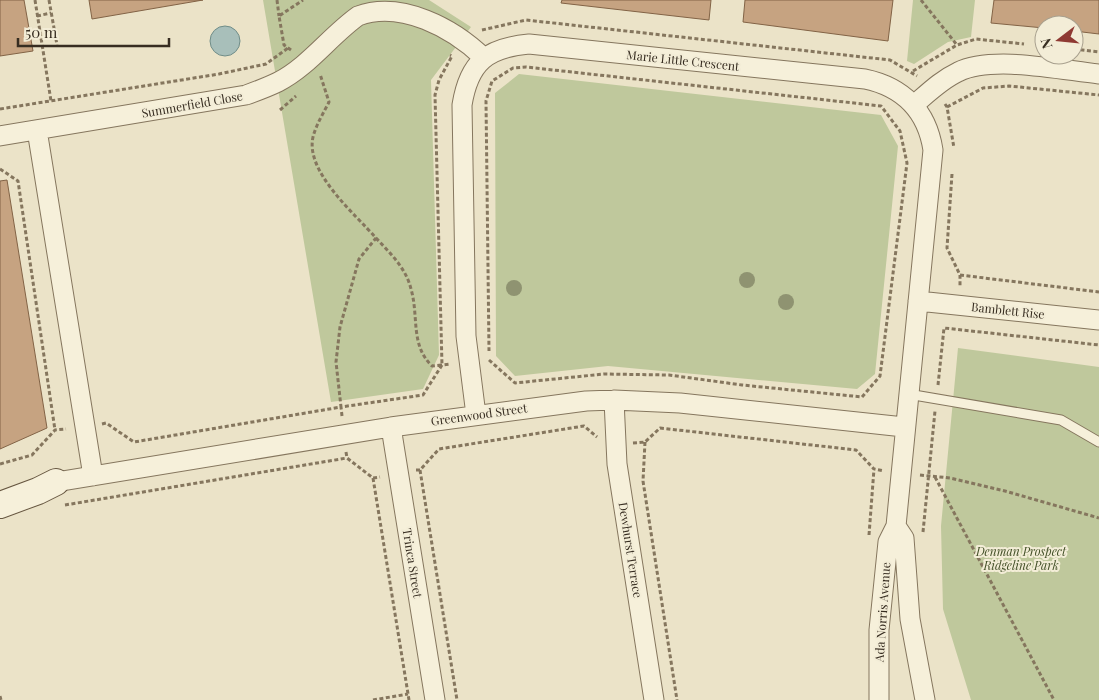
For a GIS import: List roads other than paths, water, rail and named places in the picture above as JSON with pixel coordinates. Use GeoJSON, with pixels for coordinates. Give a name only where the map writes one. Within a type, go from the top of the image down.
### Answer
{"type":"FeatureCollection","features":[{"type":"Feature","properties":{"kind":"street","name":"Summerfield Close"},"geometry":{"type":"LineString","coordinates":[[0,136],[246,95],[279,82],[307,61],[359,15],[382,6],[399,5],[415,9],[458,34],[484,58]]}},
{"type":"Feature","properties":{"kind":"street","name":"Marie Little Crescent"},"geometry":{"type":"LineString","coordinates":[[476,415],[468,361],[462,105],[465,85],[476,66],[484,58],[505,46],[529,44],[865,79],[898,90],[914,104],[922,115],[931,138],[932,150],[904,427]]}},
{"type":"Feature","properties":{"kind":"street"},"geometry":{"type":"LineString","coordinates":[[914,104],[938,84],[958,72],[982,65],[1005,64],[1099,74]]}},
{"type":"Feature","properties":{"kind":"street"},"geometry":{"type":"LineString","coordinates":[[37,130],[93,476]]}},
{"type":"Feature","properties":{"kind":"street","name":"Bamblett Rise"},"geometry":{"type":"LineString","coordinates":[[918,301],[1099,320]]}},
{"type":"Feature","properties":{"kind":"street","name":"Greenwood Street"},"geometry":{"type":"LineString","coordinates":[[0,505],[38,491],[57,494],[93,476],[391,427],[554,403],[614,400],[680,404],[904,427]]}},
{"type":"Feature","properties":{"kind":"street","name":"Dewhurst Terrace"},"geometry":{"type":"LineString","coordinates":[[614,400],[618,464],[654,700]]}},
{"type":"Feature","properties":{"kind":"street","name":"Trinca Street"},"geometry":{"type":"LineString","coordinates":[[391,427],[435,700]]}},
{"type":"Feature","properties":{"kind":"street","name":"Ada Norris Avenue"},"geometry":{"type":"LineString","coordinates":[[879,700],[878,630],[888,542],[896,526],[904,427]]}},
{"type":"Feature","properties":{"kind":"street","name":"Greenwood Street"},"geometry":{"type":"LineString","coordinates":[[0,488],[35,478],[57,494]]}},
{"type":"Feature","properties":{"kind":"street","name":"Ada Norris Avenue"},"geometry":{"type":"LineString","coordinates":[[896,526],[904,538],[910,619],[925,700]]}},
{"type":"Feature","properties":{"kind":"lane"},"geometry":{"type":"LineString","coordinates":[[908,394],[1060,420],[1099,442]]}},
{"type":"Feature","properties":{"kind":"water"},"geometry":{"type":"Polygon","coordinates":[[[225,26],[236,30],[240,41],[236,52],[225,56],[214,52],[210,41],[214,30],[225,26]]]}},
{"type":"Feature","properties":{"kind":"park label","name":"Denman Prospect Ridgeline Park"},"geometry":{"type":"Point","coordinates":[1021,558]}}]}
